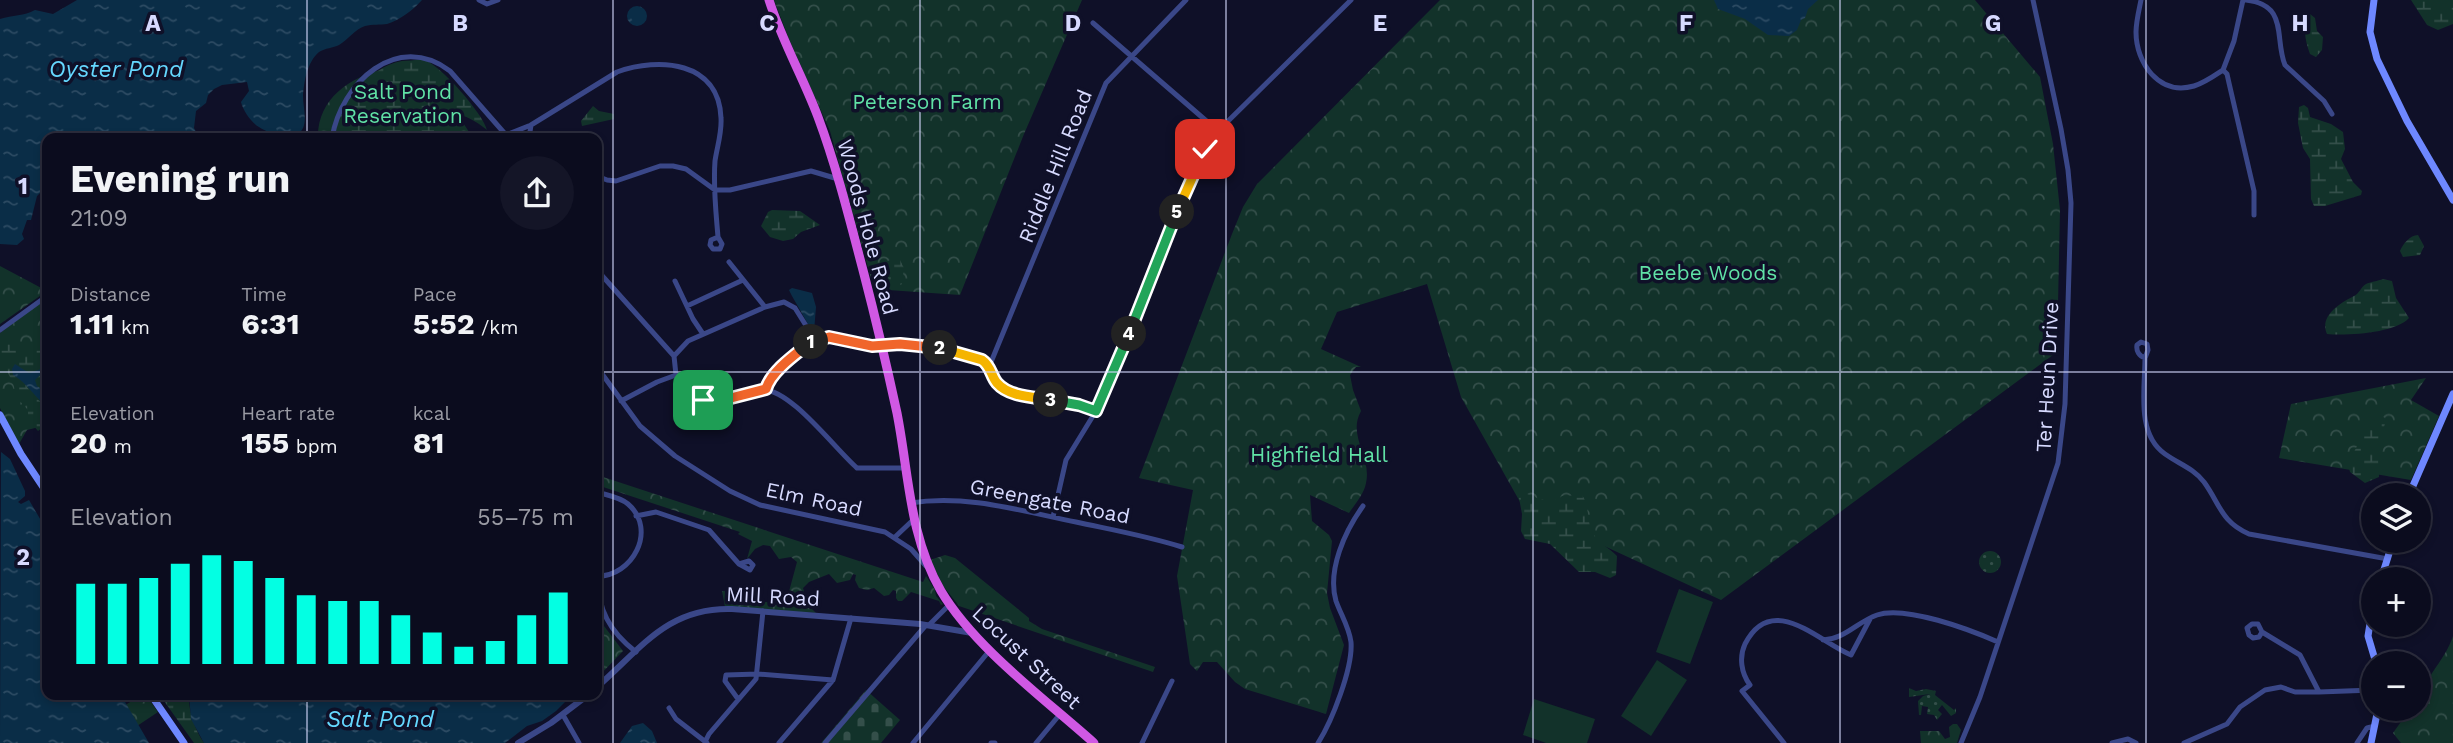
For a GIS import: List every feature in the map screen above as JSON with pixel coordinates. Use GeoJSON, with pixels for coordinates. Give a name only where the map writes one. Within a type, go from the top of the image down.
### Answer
{"type":"FeatureCollection","features":[{"type":"Feature","properties":{"kind":"highway","name":"Woods Hole Road"},"geometry":{"type":"LineString","coordinates":[[769,0],[783,42],[818,115],[838,179],[897,414],[913,520],[922,550],[942,591]]}},
{"type":"Feature","properties":{"kind":"highway","name":"Locust Street"},"geometry":{"type":"LineString","coordinates":[[942,591],[972,634],[1094,743]]}},
{"type":"Feature","properties":{"kind":"main road"},"geometry":{"type":"LineString","coordinates":[[2374,0],[2370,32],[2377,59],[2407,121],[2453,200]]}},
{"type":"Feature","properties":{"kind":"main road"},"geometry":{"type":"LineString","coordinates":[[2414,483],[2453,394]]}},
{"type":"Feature","properties":{"kind":"main road"},"geometry":{"type":"LineString","coordinates":[[0,415],[42,486]]}},
{"type":"Feature","properties":{"kind":"main road"},"geometry":{"type":"LineString","coordinates":[[2385,567],[2390,553]]}},
{"type":"Feature","properties":{"kind":"main road"},"geometry":{"type":"LineString","coordinates":[[154,700],[184,743]]}},
{"type":"Feature","properties":{"kind":"main road"},"geometry":{"type":"LineString","coordinates":[[2371,743],[2376,721]]}},
{"type":"Feature","properties":{"kind":"street"},"geometry":{"type":"LineString","coordinates":[[479,0],[488,4],[498,0]]}},
{"type":"Feature","properties":{"kind":"street","name":"Riddle Hill Road"},"geometry":{"type":"LineString","coordinates":[[989,367],[1106,83],[1186,0]]}},
{"type":"Feature","properties":{"kind":"street"},"geometry":{"type":"LineString","coordinates":[[1053,517],[1066,460],[1096,411],[1205,149],[1218,131],[1351,0]]}},
{"type":"Feature","properties":{"kind":"street","name":"Ter Heun Drive"},"geometry":{"type":"LineString","coordinates":[[1961,743],[1975,711],[2058,463],[2065,415],[2071,203],[2061,129],[2033,0]]}},
{"type":"Feature","properties":{"kind":"street"},"geometry":{"type":"LineString","coordinates":[[2141,0],[2136,41],[2146,69],[2161,82],[2185,87],[2204,81],[2222,69],[2234,41],[2244,0],[2264,6],[2276,16],[2285,65],[2324,101],[2332,114]]}},
{"type":"Feature","properties":{"kind":"street"},"geometry":{"type":"LineString","coordinates":[[1093,23],[1218,131]]}},
{"type":"Feature","properties":{"kind":"street"},"geometry":{"type":"LineString","coordinates":[[333,133],[349,91],[359,80],[382,64],[411,59],[433,61],[450,72],[504,133]]}},
{"type":"Feature","properties":{"kind":"street"},"geometry":{"type":"LineString","coordinates":[[511,133],[531,125],[617,72],[633,66],[680,66],[696,72],[714,89],[721,117],[715,160],[718,237]]}},
{"type":"Feature","properties":{"kind":"street"},"geometry":{"type":"LineString","coordinates":[[2222,69],[2227,74],[2254,191],[2254,215]]}},
{"type":"Feature","properties":{"kind":"street"},"geometry":{"type":"LineString","coordinates":[[529,133],[531,125]]}},
{"type":"Feature","properties":{"kind":"street"},"geometry":{"type":"LineString","coordinates":[[602,178],[616,181],[660,166],[673,166],[685,169],[715,190],[730,190],[811,171],[838,179]]}},
{"type":"Feature","properties":{"kind":"street"},"geometry":{"type":"LineString","coordinates":[[729,262],[765,307]]}},
{"type":"Feature","properties":{"kind":"street"},"geometry":{"type":"LineString","coordinates":[[602,276],[674,356],[676,375],[682,384],[703,400],[766,389],[790,400],[857,468],[905,468]]}},
{"type":"Feature","properties":{"kind":"street"},"geometry":{"type":"LineString","coordinates":[[687,306],[743,280]]}},
{"type":"Feature","properties":{"kind":"street"},"geometry":{"type":"LineString","coordinates":[[675,281],[703,334]]}},
{"type":"Feature","properties":{"kind":"street"},"geometry":{"type":"LineString","coordinates":[[0,330],[42,300]]}},
{"type":"Feature","properties":{"kind":"street"},"geometry":{"type":"LineString","coordinates":[[674,356],[688,341],[765,307],[784,302],[795,308],[815,340]]}},
{"type":"Feature","properties":{"kind":"street"},"geometry":{"type":"LineString","coordinates":[[766,389],[775,374],[815,340],[829,337],[865,345],[900,344],[946,348],[974,355],[989,367],[996,382],[1008,392],[1079,405],[1096,411]]}},
{"type":"Feature","properties":{"kind":"street"},"geometry":{"type":"LineString","coordinates":[[2145,358],[2146,421],[2153,442],[2165,454],[2196,472],[2229,523],[2249,534],[2388,559]]}},
{"type":"Feature","properties":{"kind":"street","name":"Elm Road"},"geometry":{"type":"LineString","coordinates":[[602,374],[640,426],[661,445],[748,501],[868,527],[895,537],[919,558],[934,578]]}},
{"type":"Feature","properties":{"kind":"street"},"geometry":{"type":"LineString","coordinates":[[621,401],[676,375]]}},
{"type":"Feature","properties":{"kind":"street"},"geometry":{"type":"LineString","coordinates":[[602,494],[624,501],[630,506],[636,516],[640,538],[634,558],[617,572],[602,575]]}},
{"type":"Feature","properties":{"kind":"street","name":"Greengate Road"},"geometry":{"type":"LineString","coordinates":[[910,503],[959,500],[1151,537],[1182,547]]}},
{"type":"Feature","properties":{"kind":"street"},"geometry":{"type":"LineString","coordinates":[[1318,743],[1343,681],[1351,648],[1348,629],[1335,598],[1336,566],[1342,541],[1363,506]]}},
{"type":"Feature","properties":{"kind":"street"},"geometry":{"type":"LineString","coordinates":[[636,516],[656,512],[709,530],[739,564]]}},
{"type":"Feature","properties":{"kind":"street"},"geometry":{"type":"LineString","coordinates":[[895,537],[913,520]]}},
{"type":"Feature","properties":{"kind":"street"},"geometry":{"type":"LineString","coordinates":[[825,743],[928,625],[950,604]]}},
{"type":"Feature","properties":{"kind":"street"},"geometry":{"type":"LineString","coordinates":[[602,610],[614,632],[636,652]]}},
{"type":"Feature","properties":{"kind":"street","name":"Mill Road"},"geometry":{"type":"LineString","coordinates":[[602,683],[663,628],[682,617],[709,610],[763,611],[928,625],[972,634]]}},
{"type":"Feature","properties":{"kind":"street"},"geometry":{"type":"LineString","coordinates":[[669,708],[676,719],[706,742],[709,734],[758,674],[763,611]]}},
{"type":"Feature","properties":{"kind":"street"},"geometry":{"type":"LineString","coordinates":[[1823,640],[1844,635],[1878,614],[1888,613],[1926,618],[1966,628],[1998,642]]}},
{"type":"Feature","properties":{"kind":"street"},"geometry":{"type":"LineString","coordinates":[[779,743],[833,680],[851,618]]}},
{"type":"Feature","properties":{"kind":"street"},"geometry":{"type":"LineString","coordinates":[[1784,743],[1742,691],[1750,685],[1742,668],[1746,641],[1757,629],[1777,621],[1795,623],[1851,655],[1870,619]]}},
{"type":"Feature","properties":{"kind":"street"},"geometry":{"type":"LineString","coordinates":[[2262,632],[2300,655],[2319,692]]}},
{"type":"Feature","properties":{"kind":"street"},"geometry":{"type":"LineString","coordinates":[[913,743],[990,650]]}},
{"type":"Feature","properties":{"kind":"street"},"geometry":{"type":"LineString","coordinates":[[738,699],[724,676],[733,673],[833,680]]}},
{"type":"Feature","properties":{"kind":"street"},"geometry":{"type":"LineString","coordinates":[[1142,743],[1172,681]]}},
{"type":"Feature","properties":{"kind":"street"},"geometry":{"type":"LineString","coordinates":[[2184,743],[2227,724],[2240,707],[2265,690],[2281,687],[2295,692],[2361,690]]}},
{"type":"Feature","properties":{"kind":"street"},"geometry":{"type":"LineString","coordinates":[[518,743],[582,700]]}},
{"type":"Feature","properties":{"kind":"street"},"geometry":{"type":"LineString","coordinates":[[1036,743],[1061,713]]}},
{"type":"Feature","properties":{"kind":"street"},"geometry":{"type":"LineString","coordinates":[[563,715],[579,743]]}},
{"type":"Feature","properties":{"kind":"street"},"geometry":{"type":"LineString","coordinates":[[2357,743],[2367,728],[2375,726]]}},
{"type":"Feature","properties":{"kind":"street"},"geometry":{"type":"LineString","coordinates":[[2112,743],[2128,739],[2136,743]]}},
{"type":"Feature","properties":{"kind":"green space","name":"Peterson Farm"},"geometry":{"type":"Polygon","coordinates":[[[774,0],[1082,0],[1024,134],[960,295],[874,289],[830,131],[774,0]]]}},
{"type":"Feature","properties":{"kind":"green space","name":"Beebe Woods"},"geometry":{"type":"Polygon","coordinates":[[[1440,0],[1975,0],[2040,77],[2053,144],[2060,210],[2057,352],[1721,600],[1524,509],[1461,397],[1427,284],[1337,312],[1321,349],[1361,367],[1356,367],[1350,375],[1361,411],[1357,429],[1367,473],[1363,491],[1349,513],[1310,495],[1312,521],[1329,535],[1332,541],[1327,593],[1344,645],[1326,714],[1245,689],[1217,662],[1203,662],[1197,671],[1190,664],[1177,576],[1193,490],[1139,478],[1232,234],[1243,207],[1257,184],[1440,0]]]}},
{"type":"Feature","properties":{"kind":"green space"},"geometry":{"type":"Polygon","coordinates":[[[2411,0],[2453,0],[2453,24],[2438,30],[2427,25],[2411,0]]]}},
{"type":"Feature","properties":{"kind":"green space"},"geometry":{"type":"Polygon","coordinates":[[[2310,14],[2315,18],[2317,31],[2323,37],[2322,50],[2316,57],[2310,54],[2306,39],[2305,29],[2310,14]]]}},
{"type":"Feature","properties":{"kind":"green space","name":"Salt Pond Reservation"},"geometry":{"type":"Polygon","coordinates":[[[424,60],[431,64],[470,102],[487,130],[471,119],[455,114],[441,120],[433,133],[342,133],[360,89],[368,79],[389,65],[402,61],[424,60]]]}},
{"type":"Feature","properties":{"kind":"green space","name":"Salt Pond Reservation"},"geometry":{"type":"Polygon","coordinates":[[[384,69],[456,112],[470,133],[318,133],[323,112],[337,92],[347,84],[384,69]]]}},
{"type":"Feature","properties":{"kind":"green space"},"geometry":{"type":"Polygon","coordinates":[[[2304,105],[2308,108],[2310,117],[2331,124],[2343,132],[2345,149],[2341,159],[2353,182],[2362,191],[2361,195],[2325,206],[2314,206],[2311,199],[2310,159],[2303,148],[2298,123],[2299,107],[2304,105]]]}},
{"type":"Feature","properties":{"kind":"green space"},"geometry":{"type":"Polygon","coordinates":[[[593,106],[599,111],[614,114],[614,119],[582,126],[581,121],[593,106]]]}},
{"type":"Feature","properties":{"kind":"green space"},"geometry":{"type":"Polygon","coordinates":[[[800,211],[820,225],[801,232],[793,239],[783,241],[770,237],[761,226],[768,212],[800,211]]]}},
{"type":"Feature","properties":{"kind":"green space"},"geometry":{"type":"Polygon","coordinates":[[[2418,235],[2424,246],[2420,255],[2403,257],[2400,251],[2403,246],[2410,238],[2418,235]]]}},
{"type":"Feature","properties":{"kind":"green space"},"geometry":{"type":"Polygon","coordinates":[[[899,258],[904,268],[902,284],[897,287],[879,269],[883,263],[899,258]]]}},
{"type":"Feature","properties":{"kind":"green space"},"geometry":{"type":"Polygon","coordinates":[[[0,266],[42,288],[42,295],[0,324],[0,266]]]}},
{"type":"Feature","properties":{"kind":"green space"},"geometry":{"type":"Polygon","coordinates":[[[2383,279],[2392,281],[2396,298],[2409,318],[2383,330],[2358,334],[2327,334],[2326,321],[2332,311],[2356,295],[2366,284],[2383,279]]]}},
{"type":"Feature","properties":{"kind":"green space"},"geometry":{"type":"Polygon","coordinates":[[[42,301],[42,389],[35,387],[42,399],[42,426],[27,430],[19,444],[0,408],[0,333],[42,301]]]}},
{"type":"Feature","properties":{"kind":"green space"},"geometry":{"type":"Polygon","coordinates":[[[20,327],[27,329],[16,337],[20,348],[26,351],[42,349],[42,390],[35,380],[41,374],[38,369],[33,373],[26,373],[17,364],[15,377],[42,403],[42,428],[38,431],[28,419],[28,410],[17,398],[0,357],[0,338],[20,327]]]}},
{"type":"Feature","properties":{"kind":"green space"},"geometry":{"type":"Polygon","coordinates":[[[2426,378],[2411,400],[2439,416],[2411,480],[2279,458],[2291,404],[2426,378]]]}},
{"type":"Feature","properties":{"kind":"green space"},"geometry":{"type":"Polygon","coordinates":[[[2384,417],[2386,420],[2378,448],[2379,477],[2365,483],[2350,472],[2348,464],[2369,422],[2384,417]]]}},
{"type":"Feature","properties":{"kind":"green space"},"geometry":{"type":"Polygon","coordinates":[[[602,477],[923,582],[926,576],[943,604],[911,592],[902,601],[898,601],[896,591],[893,590],[884,596],[874,588],[859,588],[856,575],[853,574],[850,580],[837,583],[829,574],[809,582],[803,588],[808,605],[816,613],[725,607],[722,591],[740,596],[750,593],[752,601],[783,603],[774,592],[787,599],[797,562],[791,557],[779,559],[770,546],[763,545],[755,549],[747,559],[752,541],[738,534],[740,532],[602,487],[602,477]]]}},
{"type":"Feature","properties":{"kind":"green space"},"geometry":{"type":"Polygon","coordinates":[[[1522,492],[1548,501],[1562,496],[1582,495],[1595,537],[1617,556],[1616,575],[1610,578],[1595,572],[1579,572],[1550,544],[1525,539],[1521,531],[1519,498],[1522,492]]]}},
{"type":"Feature","properties":{"kind":"green space"},"geometry":{"type":"Polygon","coordinates":[[[1990,551],[1998,554],[2001,562],[1998,570],[1990,573],[1982,570],[1979,562],[1982,554],[1990,551]]]}},
{"type":"Feature","properties":{"kind":"green space"},"geometry":{"type":"Polygon","coordinates":[[[945,555],[955,558],[1042,629],[1155,667],[1153,672],[959,606],[944,587],[930,560],[945,555]]]}},
{"type":"Feature","properties":{"kind":"green space"},"geometry":{"type":"Polygon","coordinates":[[[1679,589],[1713,602],[1690,664],[1656,652],[1679,589]]]}},
{"type":"Feature","properties":{"kind":"green space"},"geometry":{"type":"Polygon","coordinates":[[[602,621],[604,626],[623,651],[602,673],[602,621]]]}},
{"type":"Feature","properties":{"kind":"green space"},"geometry":{"type":"Polygon","coordinates":[[[2453,636],[2453,743],[2401,743],[2393,733],[2402,721],[2431,721],[2431,675],[2453,636]]]}},
{"type":"Feature","properties":{"kind":"green space"},"geometry":{"type":"Polygon","coordinates":[[[1657,660],[1687,680],[1651,736],[1621,716],[1657,660]]]}},
{"type":"Feature","properties":{"kind":"green space"},"geometry":{"type":"Polygon","coordinates":[[[1909,688],[1916,691],[1936,691],[1935,695],[1954,710],[1956,708],[1956,713],[1951,716],[1942,705],[1938,710],[1942,714],[1937,720],[1934,715],[1927,714],[1928,707],[1922,706],[1919,715],[1918,701],[1930,694],[1909,697],[1909,688]]]}},
{"type":"Feature","properties":{"kind":"green space"},"geometry":{"type":"Polygon","coordinates":[[[866,690],[900,720],[881,743],[821,743],[866,690]]]}},
{"type":"Feature","properties":{"kind":"green space"},"geometry":{"type":"Polygon","coordinates":[[[1534,699],[1595,719],[1587,743],[1546,743],[1523,735],[1534,699]]]}},
{"type":"Feature","properties":{"kind":"green space"},"geometry":{"type":"Polygon","coordinates":[[[133,700],[150,700],[158,712],[137,726],[124,706],[133,700]]]}},
{"type":"Feature","properties":{"kind":"green space"},"geometry":{"type":"Polygon","coordinates":[[[189,700],[193,720],[204,743],[194,743],[164,701],[189,700]]]}},
{"type":"Feature","properties":{"kind":"green space"},"geometry":{"type":"Polygon","coordinates":[[[1957,724],[1961,730],[1957,743],[1921,743],[1920,731],[1939,731],[1945,739],[1950,737],[1949,727],[1957,724]]]}},
{"type":"Feature","properties":{"kind":"water","name":"Oyster Pond"},"geometry":{"type":"Polygon","coordinates":[[[77,0],[422,0],[397,20],[361,27],[339,45],[315,56],[304,85],[305,117],[299,133],[272,133],[251,120],[241,102],[249,91],[247,82],[222,85],[208,95],[206,103],[196,111],[194,128],[196,133],[42,133],[42,191],[37,196],[31,220],[27,220],[22,234],[24,239],[17,245],[0,244],[0,19],[35,10],[53,14],[77,0]]]}},
{"type":"Feature","properties":{"kind":"water"},"geometry":{"type":"Polygon","coordinates":[[[1714,0],[1818,0],[1808,9],[1797,30],[1789,36],[1768,35],[1745,19],[1718,9],[1714,0]]]}},
{"type":"Feature","properties":{"kind":"water"},"geometry":{"type":"Polygon","coordinates":[[[637,6],[644,9],[647,16],[644,23],[637,26],[630,23],[627,16],[630,9],[637,6]]]}},
{"type":"Feature","properties":{"kind":"water"},"geometry":{"type":"Polygon","coordinates":[[[792,288],[812,293],[816,307],[814,331],[792,296],[789,290],[792,288]]]}},
{"type":"Feature","properties":{"kind":"water"},"geometry":{"type":"Polygon","coordinates":[[[15,364],[29,373],[41,369],[41,374],[35,380],[42,390],[42,402],[13,375],[15,364]]]}},
{"type":"Feature","properties":{"kind":"water"},"geometry":{"type":"Polygon","coordinates":[[[1,452],[10,459],[25,491],[25,496],[18,502],[21,504],[29,500],[42,522],[42,700],[124,700],[149,743],[0,743],[1,452]]]}},
{"type":"Feature","properties":{"kind":"water","name":"Salt Pond"},"geometry":{"type":"Polygon","coordinates":[[[189,700],[567,700],[542,721],[527,726],[505,743],[204,743],[191,719],[189,700]]]}},
{"type":"Feature","properties":{"kind":"water"},"geometry":{"type":"Polygon","coordinates":[[[643,723],[652,731],[657,743],[620,743],[632,726],[643,723]]]}},
{"type":"Feature","properties":{"kind":"route"},"geometry":{"type":"LineString","coordinates":[[703,400],[723,400],[766,389],[775,374],[808,345],[815,340],[829,337],[872,346],[900,344],[946,348],[974,355],[987,363],[996,382],[1008,392],[1079,405],[1096,411],[1205,149]]}},
{"type":"Feature","properties":{"kind":"park label","name":"Highfield Hall"},"geometry":{"type":"Point","coordinates":[1319,454]}}]}
